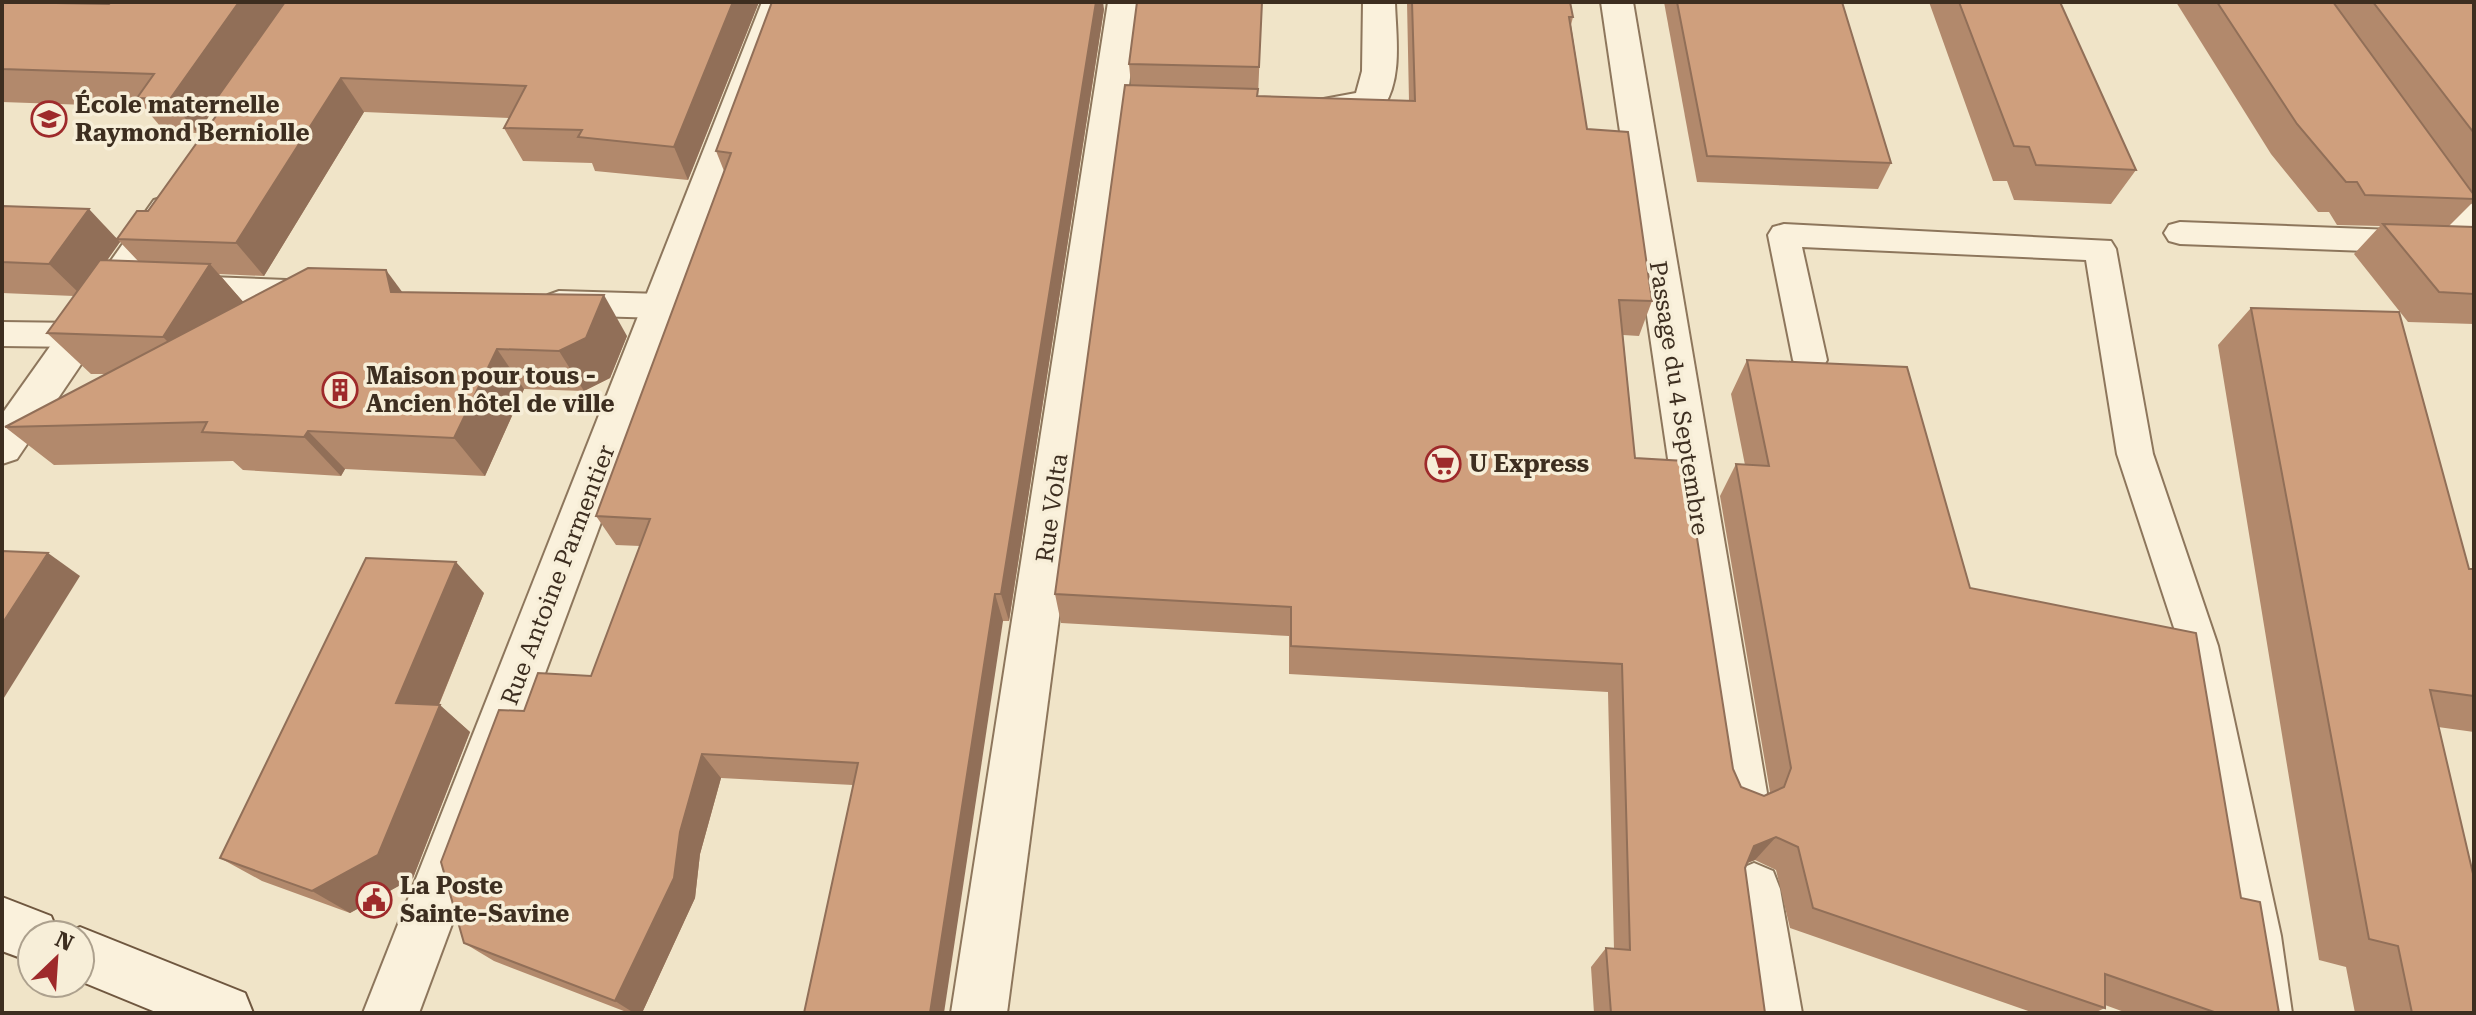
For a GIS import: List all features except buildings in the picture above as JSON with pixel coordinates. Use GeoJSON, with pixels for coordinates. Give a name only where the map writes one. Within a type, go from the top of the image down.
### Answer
{"type":"FeatureCollection","features":[{"type":"Feature","properties":{"kind":"street","name":"Rue Antoine Parmentier"},"geometry":{"type":"LineString","coordinates":[[391,1013],[778,2]]}},
{"type":"Feature","properties":{"kind":"street","name":"Rue Volta"},"geometry":{"type":"LineString","coordinates":[[979,1013],[1126,106],[1124,2]]}},
{"type":"Feature","properties":{"kind":"street"},"geometry":{"type":"LineString","coordinates":[[1281,110],[1327,112],[1371,100],[1379,71],[1379,2]]}},
{"type":"Feature","properties":{"kind":"street","name":"Passage du 4 Septembre"},"geometry":{"type":"LineString","coordinates":[[1617,2],[1742,793]]}},
{"type":"Feature","properties":{"kind":"street"},"geometry":{"type":"LineString","coordinates":[[2400,133],[2474,235]]}},
{"type":"Feature","properties":{"kind":"street"},"geometry":{"type":"LineString","coordinates":[[2,447],[187,180]]}},
{"type":"Feature","properties":{"kind":"street"},"geometry":{"type":"LineString","coordinates":[[1754,889],[1774,1013]]}},
{"type":"Feature","properties":{"kind":"street"},"geometry":{"type":"LineString","coordinates":[[96,961],[225,1013]]}},
{"type":"Feature","properties":{"kind":"lane"},"geometry":{"type":"LineString","coordinates":[[2180,233],[2474,244]]}},
{"type":"Feature","properties":{"kind":"lane"},"geometry":{"type":"LineString","coordinates":[[1810,360],[1784,235],[2100,249],[2135,454],[2199,646],[2259,936],[2269,1013]]}},
{"type":"Feature","properties":{"kind":"lane"},"geometry":{"type":"LineString","coordinates":[[114,285],[338,294]]}},
{"type":"Feature","properties":{"kind":"lane"},"geometry":{"type":"LineString","coordinates":[[525,301],[661,306]]}},
{"type":"Feature","properties":{"kind":"lane"},"geometry":{"type":"LineString","coordinates":[[2,334],[80,335]]}},
{"type":"Feature","properties":{"kind":"place","name":"École maternelle Raymond Berniolle"},"geometry":{"type":"Point","coordinates":[49,119]}},
{"type":"Feature","properties":{"kind":"place","name":"Maison pour tous - Ancien hôtel de ville"},"geometry":{"type":"Point","coordinates":[340,390]}},
{"type":"Feature","properties":{"kind":"place","name":"U Express"},"geometry":{"type":"Point","coordinates":[1443,464]}},
{"type":"Feature","properties":{"kind":"place","name":"La Poste Sainte-Savine"},"geometry":{"type":"Point","coordinates":[374,900]}}]}
